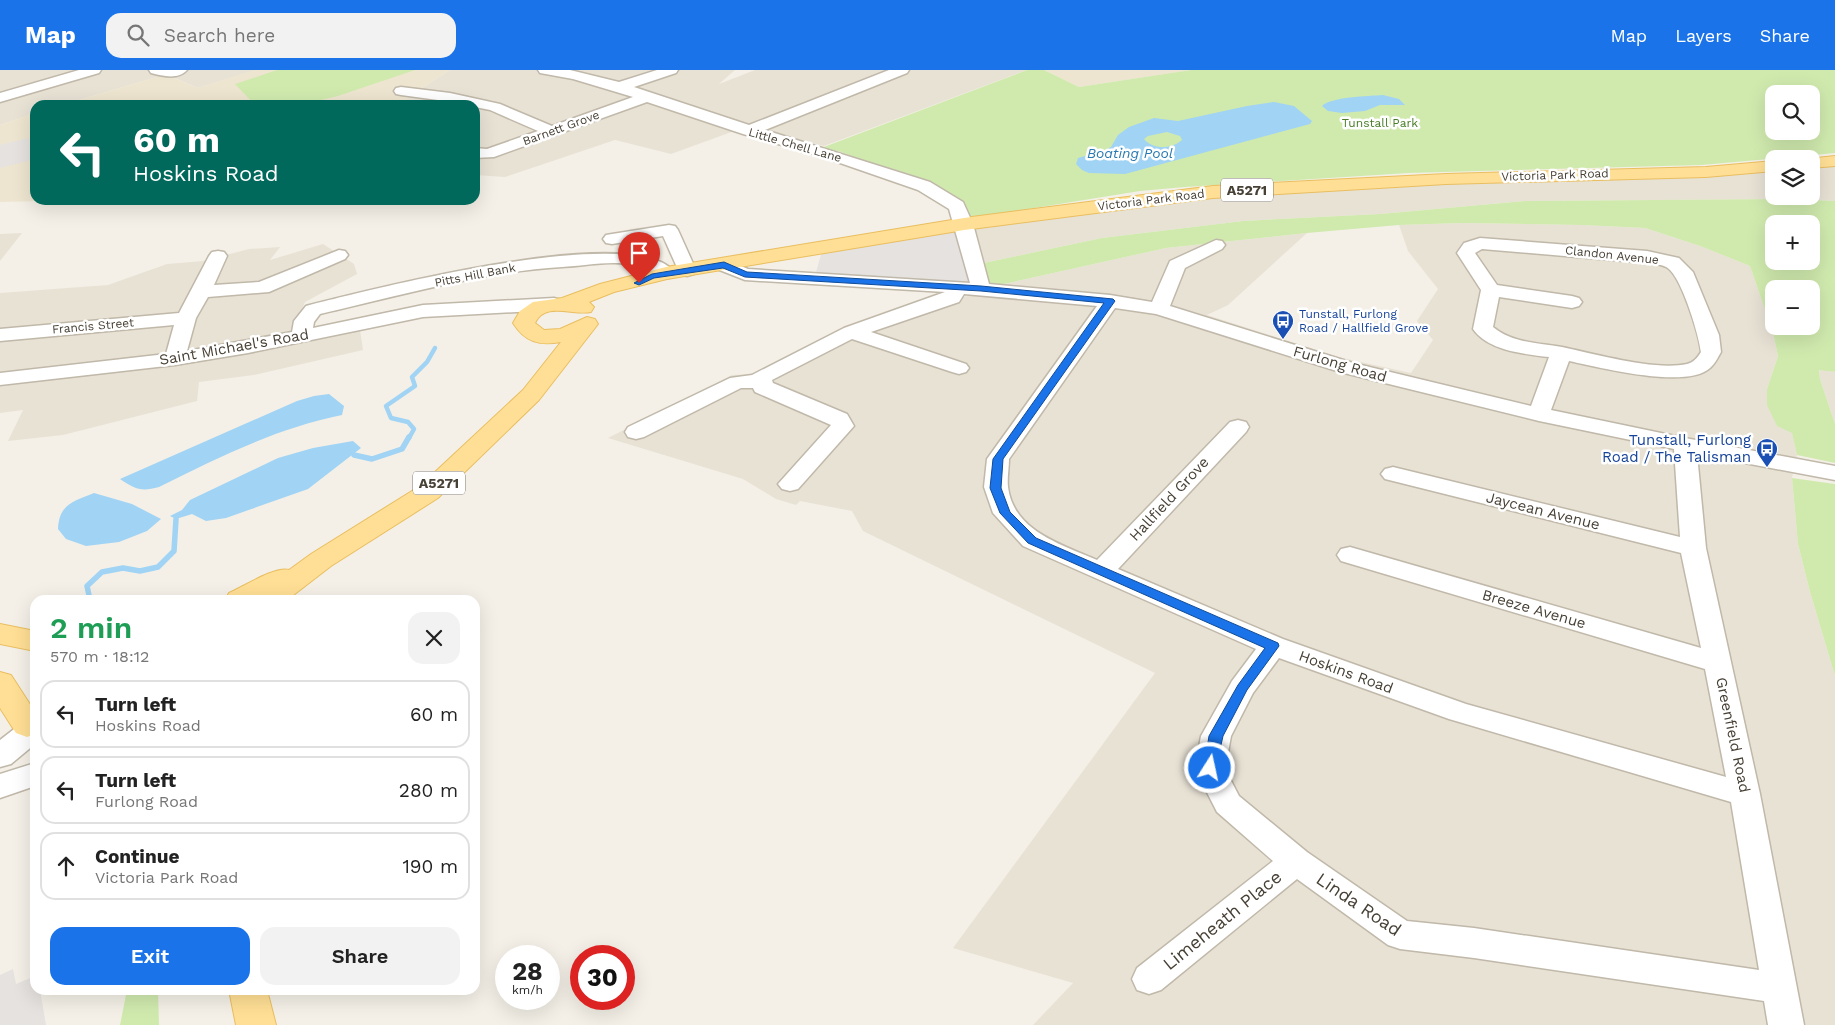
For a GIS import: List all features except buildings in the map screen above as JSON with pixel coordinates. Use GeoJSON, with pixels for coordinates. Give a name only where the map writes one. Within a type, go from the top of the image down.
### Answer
{"type":"FeatureCollection","features":[{"type":"Feature","properties":{"kind":"main road"},"geometry":{"type":"LineString","coordinates":[[1820,162],[1835,161]]}},
{"type":"Feature","properties":{"kind":"main road","name":"Victoria Park Road"},"geometry":{"type":"LineString","coordinates":[[528,331],[524,323],[529,314],[546,306],[560,304],[607,288],[659,275],[964,224],[1213,192],[1446,179],[1706,172],[1765,167]]}},
{"type":"Feature","properties":{"kind":"main road","name":"Victoria Park Road"},"geometry":{"type":"LineString","coordinates":[[588,323],[625,290],[659,275]]}},
{"type":"Feature","properties":{"kind":"main road"},"geometry":{"type":"LineString","coordinates":[[528,331],[539,336],[559,336],[571,334],[588,323],[589,312],[584,308],[560,304]]}},
{"type":"Feature","properties":{"kind":"main road","name":"A5271"},"geometry":{"type":"LineString","coordinates":[[275,595],[321,560],[429,492],[531,395],[588,323]]}},
{"type":"Feature","properties":{"kind":"main road"},"geometry":{"type":"LineString","coordinates":[[528,331],[540,362],[539,384]]}},
{"type":"Feature","properties":{"kind":"main road","name":"A5271"},"geometry":{"type":"LineString","coordinates":[[249,595],[321,560]]}},
{"type":"Feature","properties":{"kind":"main road"},"geometry":{"type":"LineString","coordinates":[[0,634],[30,640]]}},
{"type":"Feature","properties":{"kind":"main road"},"geometry":{"type":"LineString","coordinates":[[0,683],[30,726]]}},
{"type":"Feature","properties":{"kind":"main road"},"geometry":{"type":"LineString","coordinates":[[249,995],[256,1025]]}},
{"type":"Feature","properties":{"kind":"street"},"geometry":{"type":"LineString","coordinates":[[0,98],[94,70]]}},
{"type":"Feature","properties":{"kind":"street","name":"Little Chell Lane"},"geometry":{"type":"LineString","coordinates":[[545,70],[574,75],[620,87],[748,131],[823,152],[924,186],[957,206],[964,224],[981,289]]}},
{"type":"Feature","properties":{"kind":"street"},"geometry":{"type":"LineString","coordinates":[[620,87],[670,70]]}},
{"type":"Feature","properties":{"kind":"street"},"geometry":{"type":"LineString","coordinates":[[748,131],[902,70]]}},
{"type":"Feature","properties":{"kind":"street"},"geometry":{"type":"LineString","coordinates":[[401,91],[464,100]]}},
{"type":"Feature","properties":{"kind":"street","name":"Barnett Grove"},"geometry":{"type":"LineString","coordinates":[[480,153],[488,154],[646,97]]}},
{"type":"Feature","properties":{"kind":"street"},"geometry":{"type":"LineString","coordinates":[[480,104],[495,107],[552,131]]}},
{"type":"Feature","properties":{"kind":"street"},"geometry":{"type":"LineString","coordinates":[[612,239],[669,230],[687,270]]}},
{"type":"Feature","properties":{"kind":"street","name":"Clandon Avenue"},"geometry":{"type":"LineString","coordinates":[[1480,243],[1660,258],[1672,262],[1684,272],[1709,335],[1711,352],[1701,365],[1688,370],[1670,371],[1632,368],[1562,353],[1500,340],[1487,334],[1483,329],[1492,290],[1466,253],[1470,247],[1480,243]]}},
{"type":"Feature","properties":{"kind":"street"},"geometry":{"type":"LineString","coordinates":[[1159,309],[1177,265],[1216,246]]}},
{"type":"Feature","properties":{"kind":"street"},"geometry":{"type":"LineString","coordinates":[[201,292],[262,288],[339,255]]}},
{"type":"Feature","properties":{"kind":"street"},"geometry":{"type":"LineString","coordinates":[[174,359],[186,318],[218,256]]}},
{"type":"Feature","properties":{"kind":"street","name":"Pitts Hill Bank"},"geometry":{"type":"LineString","coordinates":[[301,336],[304,321],[313,310],[458,277],[514,267],[578,260],[638,260],[659,275]]}},
{"type":"Feature","properties":{"kind":"street","name":"Furlong Road"},"geometry":{"type":"LineString","coordinates":[[724,265],[745,274],[981,289],[1110,301],[1159,309],[1347,368],[1539,414],[1685,445],[1835,473]]}},
{"type":"Feature","properties":{"kind":"street"},"geometry":{"type":"LineString","coordinates":[[790,484],[844,426],[839,418],[763,387],[761,377],[851,332],[952,298],[957,288]]}},
{"type":"Feature","properties":{"kind":"street"},"geometry":{"type":"LineString","coordinates":[[1492,290],[1572,302]]}},
{"type":"Feature","properties":{"kind":"street","name":"Hoskins Road"},"geometry":{"type":"LineString","coordinates":[[1110,301],[998,459],[996,488],[1005,513],[1032,541],[1273,646],[1459,712],[1745,794]]}},
{"type":"Feature","properties":{"kind":"street","name":"Saint Michael's Road"},"geometry":{"type":"LineString","coordinates":[[0,379],[174,359],[423,311],[560,304]]}},
{"type":"Feature","properties":{"kind":"street","name":"Saint Michael's Road"},"geometry":{"type":"LineString","coordinates":[[467,309],[528,331]]}},
{"type":"Feature","properties":{"kind":"street","name":"Francis Street"},"geometry":{"type":"LineString","coordinates":[[0,334],[186,318]]}},
{"type":"Feature","properties":{"kind":"street"},"geometry":{"type":"LineString","coordinates":[[851,332],[959,368]]}},
{"type":"Feature","properties":{"kind":"street"},"geometry":{"type":"LineString","coordinates":[[1539,414],[1562,353]]}},
{"type":"Feature","properties":{"kind":"street"},"geometry":{"type":"LineString","coordinates":[[636,432],[737,382],[762,381]]}},
{"type":"Feature","properties":{"kind":"street","name":"Hallfield Grove"},"geometry":{"type":"LineString","coordinates":[[1101,571],[1238,427]]}},
{"type":"Feature","properties":{"kind":"street","name":"Greenfield Road"},"geometry":{"type":"LineString","coordinates":[[1685,445],[1693,548],[1745,794],[1786,1025]]}},
{"type":"Feature","properties":{"kind":"street","name":"Jaycean Avenue"},"geometry":{"type":"LineString","coordinates":[[1393,474],[1693,548]]}},
{"type":"Feature","properties":{"kind":"street","name":"Breeze Avenue"},"geometry":{"type":"LineString","coordinates":[[1350,555],[1718,663]]}},
{"type":"Feature","properties":{"kind":"street","name":"Linda Road"},"geometry":{"type":"LineString","coordinates":[[1273,646],[1242,688],[1216,736],[1210,768],[1228,804],[1296,861],[1400,935],[1474,943],[1779,988]]}},
{"type":"Feature","properties":{"kind":"street"},"geometry":{"type":"LineString","coordinates":[[0,756],[30,728]]}},
{"type":"Feature","properties":{"kind":"street"},"geometry":{"type":"LineString","coordinates":[[0,786],[30,776]]}},
{"type":"Feature","properties":{"kind":"street","name":"Limeheath Place"},"geometry":{"type":"LineString","coordinates":[[1149,979],[1296,861]]}},
{"type":"Feature","properties":{"kind":"shaded area"},"geometry":{"type":"Polygon","coordinates":[[[0,70],[256,70],[198,88],[170,76],[157,77],[79,100],[30,100],[30,115],[0,125],[0,70]]]}},
{"type":"Feature","properties":{"kind":"shaded area"},"geometry":{"type":"Polygon","coordinates":[[[255,70],[450,70],[406,100],[79,100],[157,77],[169,76],[198,88],[255,70]]]}},
{"type":"Feature","properties":{"kind":"shaded area"},"geometry":{"type":"Polygon","coordinates":[[[450,70],[735,70],[719,84],[755,70],[1027,70],[824,146],[748,126],[671,154],[615,140],[505,177],[480,175],[480,100],[406,100],[450,70]]]}},
{"type":"Feature","properties":{"kind":"shaded area"},"geometry":{"type":"Polygon","coordinates":[[[1044,70],[1192,70],[1079,87],[1044,70]]]}},
{"type":"Feature","properties":{"kind":"shaded area"},"geometry":{"type":"Polygon","coordinates":[[[30,115],[30,201],[0,202],[0,125],[30,115]]]}},
{"type":"Feature","properties":{"kind":"shaded area"},"geometry":{"type":"Polygon","coordinates":[[[28,138],[30,141],[30,160],[0,168],[0,145],[28,138]]]}},
{"type":"Feature","properties":{"kind":"shaded area"},"geometry":{"type":"Polygon","coordinates":[[[1835,161],[1835,201],[1820,200],[1820,162],[1835,161]]]}},
{"type":"Feature","properties":{"kind":"shaded area"},"geometry":{"type":"Polygon","coordinates":[[[1765,166],[1765,199],[1525,201],[1380,214],[1243,221],[1102,238],[974,265],[964,224],[1213,192],[1765,166]]]}},
{"type":"Feature","properties":{"kind":"shaded area"},"geometry":{"type":"Polygon","coordinates":[[[1462,223],[1645,228],[1700,246],[1750,266],[1765,310],[1765,335],[1773,335],[1778,356],[1767,389],[1777,426],[1792,432],[1797,455],[1792,478],[1798,544],[1835,676],[1835,1025],[1033,1025],[1073,983],[953,948],[1155,673],[863,531],[852,511],[800,501],[796,505],[776,499],[743,479],[608,438],[732,375],[757,374],[842,336],[1004,284],[1166,248],[1307,233],[1228,305],[1207,315],[1338,357],[1411,373],[1433,340],[1417,321],[1438,289],[1408,251],[1399,225],[1462,223]]]}},
{"type":"Feature","properties":{"kind":"shaded area"},"geometry":{"type":"Polygon","coordinates":[[[964,224],[981,289],[814,279],[823,248],[964,224]]]}},
{"type":"Feature","properties":{"kind":"shaded area"},"geometry":{"type":"Polygon","coordinates":[[[22,233],[0,261],[0,234],[22,233]]]}},
{"type":"Feature","properties":{"kind":"shaded area"},"geometry":{"type":"Polygon","coordinates":[[[323,244],[354,264],[357,274],[305,302],[293,331],[296,342],[360,330],[363,350],[254,375],[199,382],[197,401],[63,435],[8,441],[23,410],[0,413],[0,376],[3,372],[0,372],[0,293],[108,285],[167,264],[203,261],[249,249],[280,247],[270,260],[323,244]]]}},
{"type":"Feature","properties":{"kind":"shaded area"},"geometry":{"type":"Polygon","coordinates":[[[1819,369],[1835,372],[1835,424],[1820,379],[1819,369]]]}},
{"type":"Feature","properties":{"kind":"shaded area"},"geometry":{"type":"Polygon","coordinates":[[[13,969],[16,984],[30,978],[30,995],[41,995],[46,1025],[0,1025],[0,975],[13,969]]]}},
{"type":"Feature","properties":{"kind":"green space"},"geometry":{"type":"Polygon","coordinates":[[[277,70],[415,70],[321,100],[250,100],[235,84],[277,70]]]}},
{"type":"Feature","properties":{"kind":"green space","name":"Tunstall Park"},"geometry":{"type":"Polygon","coordinates":[[[1027,70],[1044,70],[1079,87],[1191,70],[1835,70],[1835,153],[1820,154],[1820,150],[1765,150],[1765,159],[1702,165],[1409,173],[1185,187],[1140,191],[1004,213],[974,220],[929,183],[838,151],[828,154],[816,150],[1027,70]]]}},
{"type":"Feature","properties":{"kind":"green space"},"geometry":{"type":"Polygon","coordinates":[[[1765,199],[1765,205],[1820,205],[1820,200],[1835,201],[1835,372],[1819,370],[1820,379],[1835,424],[1835,463],[1797,455],[1792,433],[1777,426],[1767,405],[1767,389],[1778,356],[1773,335],[1820,335],[1820,280],[1765,280],[1765,310],[1750,266],[1700,246],[1645,228],[1462,223],[1399,225],[1307,233],[1166,248],[1004,284],[989,290],[974,265],[1102,238],[1243,221],[1380,214],[1525,201],[1765,199]]]}},
{"type":"Feature","properties":{"kind":"green space"},"geometry":{"type":"Polygon","coordinates":[[[1792,478],[1835,484],[1835,676],[1798,544],[1792,478]]]}},
{"type":"Feature","properties":{"kind":"green space"},"geometry":{"type":"Polygon","coordinates":[[[126,995],[158,995],[159,1025],[120,1025],[126,995]]]}},
{"type":"Feature","properties":{"kind":"water"},"geometry":{"type":"Polygon","coordinates":[[[1383,95],[1399,99],[1405,105],[1380,105],[1365,111],[1342,113],[1328,111],[1322,106],[1341,99],[1383,95]]]}},
{"type":"Feature","properties":{"kind":"water","name":"Boating Pool"},"geometry":{"type":"Polygon","coordinates":[[[1274,102],[1294,106],[1312,121],[1310,124],[1125,174],[1089,173],[1082,170],[1076,164],[1078,158],[1111,147],[1118,135],[1129,127],[1154,118],[1178,121],[1274,102]],[[1167,132],[1148,136],[1144,139],[1157,147],[1168,147],[1182,140],[1180,136],[1167,132]]]}},
{"type":"Feature","properties":{"kind":"water"},"geometry":{"type":"Polygon","coordinates":[[[329,394],[344,406],[342,415],[294,428],[248,445],[159,487],[138,489],[120,479],[297,401],[329,394]]]}},
{"type":"Feature","properties":{"kind":"water"},"geometry":{"type":"Polygon","coordinates":[[[353,441],[361,448],[308,489],[226,518],[206,521],[192,514],[176,519],[170,516],[182,510],[190,500],[278,458],[313,448],[353,441]]]}},
{"type":"Feature","properties":{"kind":"water"},"geometry":{"type":"Polygon","coordinates":[[[94,493],[132,504],[161,519],[147,531],[119,542],[86,546],[66,539],[58,529],[61,514],[74,501],[94,493]]]}},
{"type":"Feature","properties":{"kind":"waterway"},"geometry":{"type":"LineString","coordinates":[[409,438],[414,429],[408,422],[391,418],[386,406],[415,386],[412,377],[427,362],[435,348]]}},
{"type":"Feature","properties":{"kind":"waterway"},"geometry":{"type":"LineString","coordinates":[[354,455],[372,459],[402,449],[409,437]]}},
{"type":"Feature","properties":{"kind":"waterway"},"geometry":{"type":"LineString","coordinates":[[89,595],[87,586],[102,572],[123,568],[140,571],[158,567],[174,551],[176,519]]}},
{"type":"Feature","properties":{"kind":"place","name":"Tunstall, Furlong Road / Hallfield Grove"},"geometry":{"type":"Point","coordinates":[1283,340]}},
{"type":"Feature","properties":{"kind":"place","name":"Tunstall, Furlong Road / The Talisman"},"geometry":{"type":"Point","coordinates":[1767,468]}},
{"type":"Feature","properties":{"kind":"route"},"geometry":{"type":"LineString","coordinates":[[639,283],[652,276],[724,265],[745,274],[981,289],[1110,301],[998,459],[996,488],[1005,513],[1032,541],[1273,646],[1242,688],[1216,736],[1210,768]]}}]}
